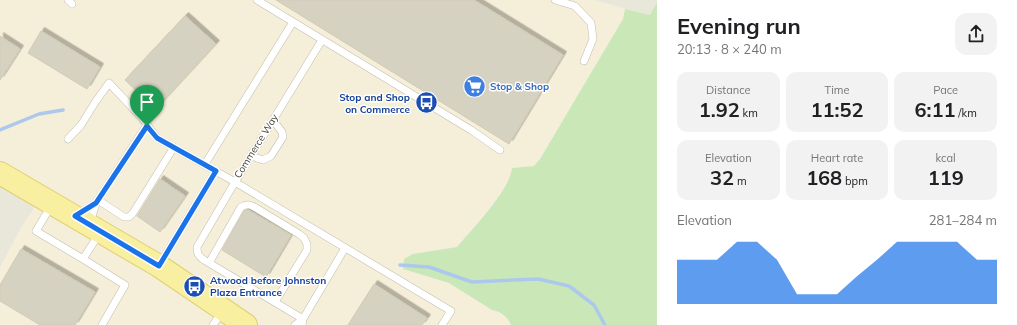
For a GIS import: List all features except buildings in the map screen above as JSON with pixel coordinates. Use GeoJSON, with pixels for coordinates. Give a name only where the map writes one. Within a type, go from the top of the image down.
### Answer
{"type":"FeatureCollection","features":[{"type":"Feature","properties":{"kind":"main road"},"geometry":{"type":"LineString","coordinates":[[0,173],[159,266],[218,318],[246,325]]}},
{"type":"Feature","properties":{"kind":"lane"},"geometry":{"type":"LineString","coordinates":[[257,0],[471,130],[500,150]]}},
{"type":"Feature","properties":{"kind":"lane"},"geometry":{"type":"LineString","coordinates":[[555,0],[575,6],[591,23],[593,39],[584,61]]}},
{"type":"Feature","properties":{"kind":"lane"},"geometry":{"type":"LineString","coordinates":[[205,164],[292,22]]}},
{"type":"Feature","properties":{"kind":"lane","name":"Commerce Way"},"geometry":{"type":"LineString","coordinates":[[68,139],[81,125],[96,100],[109,83],[157,138],[235,182],[322,40]]}},
{"type":"Feature","properties":{"kind":"lane"},"geometry":{"type":"LineString","coordinates":[[251,156],[263,160],[271,156],[283,137],[282,132],[273,120]]}},
{"type":"Feature","properties":{"kind":"lane"},"geometry":{"type":"LineString","coordinates":[[83,259],[88,224],[97,202],[147,126]]}},
{"type":"Feature","properties":{"kind":"lane"},"geometry":{"type":"LineString","coordinates":[[97,202],[124,217],[129,217],[174,148]]}},
{"type":"Feature","properties":{"kind":"lane"},"geometry":{"type":"LineString","coordinates":[[159,266],[216,171]]}},
{"type":"Feature","properties":{"kind":"lane"},"geometry":{"type":"LineString","coordinates":[[302,322],[275,302],[209,263],[199,256],[197,252],[197,246],[235,182],[451,311],[442,325]]}},
{"type":"Feature","properties":{"kind":"lane"},"geometry":{"type":"LineString","coordinates":[[88,224],[97,202]]}},
{"type":"Feature","properties":{"kind":"lane"},"geometry":{"type":"LineString","coordinates":[[53,204],[36,231],[125,285],[102,325]]}},
{"type":"Feature","properties":{"kind":"lane"},"geometry":{"type":"LineString","coordinates":[[209,263],[241,208],[246,205],[251,205],[304,238],[307,244],[307,250],[303,258],[275,302]]}},
{"type":"Feature","properties":{"kind":"lane"},"geometry":{"type":"LineString","coordinates":[[294,325],[302,322],[345,248]]}},
{"type":"Feature","properties":{"kind":"shaded area"},"geometry":{"type":"Polygon","coordinates":[[[0,0],[595,0],[625,9],[623,19],[540,159],[534,166],[512,168],[511,174],[496,200],[457,247],[413,254],[403,269],[449,283],[492,310],[497,311],[509,320],[511,325],[0,325],[0,268],[22,226],[42,197],[0,171],[0,0]]]}},
{"type":"Feature","properties":{"kind":"shaded area"},"geometry":{"type":"Polygon","coordinates":[[[595,0],[657,0],[657,2],[650,15],[595,0]]]}},
{"type":"Feature","properties":{"kind":"shaded area"},"geometry":{"type":"Polygon","coordinates":[[[0,171],[42,197],[22,226],[0,268],[0,171]]]}},
{"type":"Feature","properties":{"kind":"green space"},"geometry":{"type":"Polygon","coordinates":[[[657,2],[657,325],[511,325],[508,319],[501,313],[492,310],[449,283],[403,269],[404,259],[413,254],[457,247],[481,220],[497,198],[509,177],[512,168],[534,166],[540,159],[623,19],[625,9],[650,15],[657,2]]]}},
{"type":"Feature","properties":{"kind":"waterway"},"geometry":{"type":"LineString","coordinates":[[0,130],[39,114],[63,110]]}},
{"type":"Feature","properties":{"kind":"waterway"},"geometry":{"type":"LineString","coordinates":[[400,265],[429,267],[472,282],[538,279],[569,286],[594,305],[605,325]]}},
{"type":"Feature","properties":{"kind":"place","name":"Stop & Shop"},"geometry":{"type":"Point","coordinates":[475,86]}},
{"type":"Feature","properties":{"kind":"place","name":"Stop and Shop on Commerce"},"geometry":{"type":"Point","coordinates":[426,103]}},
{"type":"Feature","properties":{"kind":"place","name":"Atwood before Johnston Plaza Entrance"},"geometry":{"type":"Point","coordinates":[194,286]}},
{"type":"Feature","properties":{"kind":"route"},"geometry":{"type":"LineString","coordinates":[[147,126],[157,138],[216,171],[159,266],[75,216],[96,203],[147,126]]}}]}
